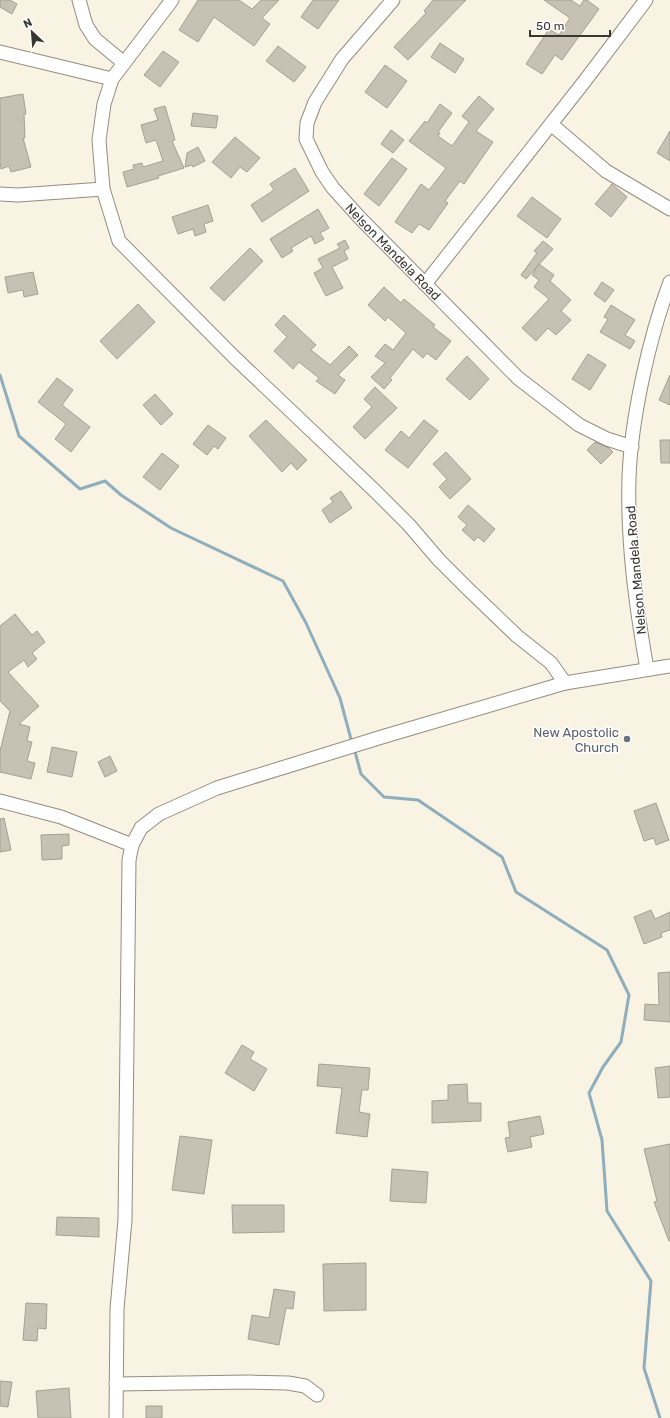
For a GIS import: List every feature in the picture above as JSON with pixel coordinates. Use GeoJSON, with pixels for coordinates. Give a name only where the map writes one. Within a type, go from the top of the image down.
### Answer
{"type":"FeatureCollection","features":[{"type":"Feature","properties":{"kind":"street"},"geometry":{"type":"LineString","coordinates":[[79,0],[86,25],[95,39],[124,63]]}},
{"type":"Feature","properties":{"kind":"street"},"geometry":{"type":"LineString","coordinates":[[172,0],[112,79],[104,104],[99,140],[103,189],[114,230],[119,241],[126,250],[320,440],[375,490],[409,525],[439,560],[516,636],[551,663],[565,683]]}},
{"type":"Feature","properties":{"kind":"street","name":"Nelson Mandela Road"},"geometry":{"type":"LineString","coordinates":[[393,0],[329,77],[314,102],[307,123],[306,139],[322,172],[333,188],[518,378],[579,425],[608,439],[632,447]]}},
{"type":"Feature","properties":{"kind":"street"},"geometry":{"type":"LineString","coordinates":[[425,284],[646,0]]}},
{"type":"Feature","properties":{"kind":"street"},"geometry":{"type":"LineString","coordinates":[[0,52],[112,79]]}},
{"type":"Feature","properties":{"kind":"street"},"geometry":{"type":"LineString","coordinates":[[550,124],[606,171],[670,209]]}},
{"type":"Feature","properties":{"kind":"street"},"geometry":{"type":"LineString","coordinates":[[0,194],[18,195],[103,189]]}},
{"type":"Feature","properties":{"kind":"street","name":"Nelson Mandela Road"},"geometry":{"type":"LineString","coordinates":[[647,669],[634,578],[630,536],[629,478],[632,447],[645,370],[653,336],[670,282]]}},
{"type":"Feature","properties":{"kind":"street"},"geometry":{"type":"LineString","coordinates":[[116,1418],[117,1309],[125,1220],[130,860],[132,845],[141,828],[159,814],[217,788],[385,736],[565,683],[670,666]]}},
{"type":"Feature","properties":{"kind":"street"},"geometry":{"type":"LineString","coordinates":[[0,801],[61,817],[132,845]]}},
{"type":"Feature","properties":{"kind":"street"},"geometry":{"type":"LineString","coordinates":[[116,1384],[249,1382],[288,1383],[305,1386],[317,1395]]}},
{"type":"Feature","properties":{"kind":"building"},"geometry":{"type":"Polygon","coordinates":[[[0,0],[10,0],[17,4],[12,14],[0,7],[0,0]]]}},
{"type":"Feature","properties":{"kind":"building"},"geometry":{"type":"Polygon","coordinates":[[[198,0],[239,0],[252,9],[261,0],[279,0],[262,18],[270,24],[254,46],[214,17],[198,42],[179,30],[198,0]]]}},
{"type":"Feature","properties":{"kind":"building"},"geometry":{"type":"Polygon","coordinates":[[[313,0],[339,0],[318,29],[301,17],[313,0]]]}},
{"type":"Feature","properties":{"kind":"building"},"geometry":{"type":"Polygon","coordinates":[[[433,0],[466,0],[408,60],[394,47],[426,13],[424,11],[433,0]]]}},
{"type":"Feature","properties":{"kind":"building"},"geometry":{"type":"Polygon","coordinates":[[[544,0],[571,0],[580,6],[584,0],[587,0],[599,9],[562,60],[555,55],[542,74],[526,64],[549,29],[559,35],[570,18],[544,0]]]}},
{"type":"Feature","properties":{"kind":"building"},"geometry":{"type":"Polygon","coordinates":[[[440,43],[464,59],[455,73],[431,57],[440,43]]]}},
{"type":"Feature","properties":{"kind":"building"},"geometry":{"type":"Polygon","coordinates":[[[278,46],[306,67],[294,82],[266,61],[278,46]]]}},
{"type":"Feature","properties":{"kind":"building"},"geometry":{"type":"Polygon","coordinates":[[[163,51],[179,62],[160,87],[144,75],[163,51]]]}},
{"type":"Feature","properties":{"kind":"building"},"geometry":{"type":"Polygon","coordinates":[[[385,65],[407,81],[387,108],[365,92],[385,65]]]}},
{"type":"Feature","properties":{"kind":"building"},"geometry":{"type":"Polygon","coordinates":[[[23,94],[26,114],[24,114],[25,138],[23,138],[31,167],[11,172],[9,166],[1,169],[0,163],[0,98],[23,94]]]}},
{"type":"Feature","properties":{"kind":"building"},"geometry":{"type":"Polygon","coordinates":[[[479,96],[494,109],[476,131],[493,142],[464,184],[460,181],[445,201],[448,203],[429,230],[419,224],[412,233],[395,222],[421,184],[429,190],[446,168],[409,141],[425,121],[427,123],[440,104],[452,113],[438,132],[440,133],[438,136],[452,146],[469,122],[462,116],[479,96]]]}},
{"type":"Feature","properties":{"kind":"building"},"geometry":{"type":"Polygon","coordinates":[[[165,106],[175,140],[172,141],[184,168],[158,176],[159,178],[127,187],[123,172],[134,169],[133,165],[142,163],[143,167],[163,161],[156,140],[146,143],[141,125],[158,120],[154,109],[165,106]]]}},
{"type":"Feature","properties":{"kind":"building"},"geometry":{"type":"Polygon","coordinates":[[[193,113],[218,116],[216,128],[191,126],[193,113]]]}},
{"type":"Feature","properties":{"kind":"building"},"geometry":{"type":"Polygon","coordinates":[[[391,130],[404,140],[393,153],[381,144],[391,130]]]}},
{"type":"Feature","properties":{"kind":"building"},"geometry":{"type":"Polygon","coordinates":[[[670,131],[670,161],[657,153],[670,131]]]}},
{"type":"Feature","properties":{"kind":"building"},"geometry":{"type":"Polygon","coordinates":[[[235,137],[260,158],[247,172],[240,167],[231,178],[212,162],[235,137]]]}},
{"type":"Feature","properties":{"kind":"building"},"geometry":{"type":"Polygon","coordinates":[[[198,147],[205,161],[193,167],[192,165],[185,167],[187,153],[198,147]]]}},
{"type":"Feature","properties":{"kind":"building"},"geometry":{"type":"Polygon","coordinates":[[[392,158],[407,169],[379,206],[364,194],[392,158]]]}},
{"type":"Feature","properties":{"kind":"building"},"geometry":{"type":"Polygon","coordinates":[[[295,168],[309,191],[262,222],[251,205],[274,190],[270,184],[295,168]]]}},
{"type":"Feature","properties":{"kind":"building"},"geometry":{"type":"Polygon","coordinates":[[[612,184],[627,197],[611,217],[595,204],[612,184]]]}},
{"type":"Feature","properties":{"kind":"building"},"geometry":{"type":"Polygon","coordinates":[[[532,197],[561,219],[547,238],[517,216],[532,197]]]}},
{"type":"Feature","properties":{"kind":"building"},"geometry":{"type":"Polygon","coordinates":[[[208,205],[213,221],[204,224],[206,232],[195,236],[193,229],[178,234],[172,217],[208,205]]]}},
{"type":"Feature","properties":{"kind":"building"},"geometry":{"type":"Polygon","coordinates":[[[318,209],[329,228],[320,233],[324,239],[315,244],[311,236],[291,248],[293,251],[282,258],[270,239],[318,209]]]}},
{"type":"Feature","properties":{"kind":"building"},"geometry":{"type":"Polygon","coordinates":[[[345,240],[349,248],[344,251],[348,259],[332,267],[343,288],[326,296],[314,273],[323,268],[318,259],[340,248],[337,244],[345,240]]]}},
{"type":"Feature","properties":{"kind":"building"},"geometry":{"type":"Polygon","coordinates":[[[543,241],[553,249],[526,279],[521,275],[537,253],[534,251],[543,241]]]}},
{"type":"Feature","properties":{"kind":"building"},"geometry":{"type":"Polygon","coordinates":[[[250,248],[263,261],[224,301],[210,288],[250,248]]]}},
{"type":"Feature","properties":{"kind":"building"},"geometry":{"type":"Polygon","coordinates":[[[539,264],[554,275],[550,281],[571,300],[561,311],[571,320],[556,335],[548,328],[536,341],[522,328],[549,299],[534,287],[539,280],[532,275],[539,264]]]}},
{"type":"Feature","properties":{"kind":"building"},"geometry":{"type":"Polygon","coordinates":[[[33,272],[38,294],[24,297],[23,290],[8,293],[5,277],[33,272]]]}},
{"type":"Feature","properties":{"kind":"building"},"geometry":{"type":"Polygon","coordinates":[[[602,282],[614,290],[605,302],[594,294],[602,282]]]}},
{"type":"Feature","properties":{"kind":"building"},"geometry":{"type":"Polygon","coordinates":[[[384,287],[401,303],[404,299],[435,325],[433,327],[451,341],[436,360],[427,353],[423,358],[413,349],[390,378],[392,380],[384,389],[371,377],[385,363],[375,356],[385,344],[393,350],[406,333],[388,317],[385,321],[368,305],[384,287]]]}},
{"type":"Feature","properties":{"kind":"building"},"geometry":{"type":"Polygon","coordinates":[[[138,304],[155,322],[117,359],[100,341],[138,304]]]}},
{"type":"Feature","properties":{"kind":"building"},"geometry":{"type":"Polygon","coordinates":[[[611,305],[635,320],[625,335],[635,341],[630,349],[600,332],[608,319],[604,317],[611,305]]]}},
{"type":"Feature","properties":{"kind":"building"},"geometry":{"type":"Polygon","coordinates":[[[284,315],[316,345],[311,350],[330,365],[349,346],[358,355],[338,375],[345,380],[335,394],[316,381],[319,378],[299,362],[293,369],[274,351],[287,337],[275,325],[284,315]]]}},
{"type":"Feature","properties":{"kind":"building"},"geometry":{"type":"Polygon","coordinates":[[[588,354],[606,365],[590,390],[572,379],[588,354]]]}},
{"type":"Feature","properties":{"kind":"building"},"geometry":{"type":"Polygon","coordinates":[[[467,356],[489,379],[470,400],[446,379],[467,356]]]}},
{"type":"Feature","properties":{"kind":"building"},"geometry":{"type":"Polygon","coordinates":[[[670,375],[670,405],[659,400],[670,375]]]}},
{"type":"Feature","properties":{"kind":"building"},"geometry":{"type":"Polygon","coordinates":[[[57,378],[73,390],[62,405],[90,427],[71,452],[55,439],[66,424],[38,402],[57,378]]]}},
{"type":"Feature","properties":{"kind":"building"},"geometry":{"type":"Polygon","coordinates":[[[375,387],[397,408],[365,439],[353,427],[372,407],[364,399],[375,387]]]}},
{"type":"Feature","properties":{"kind":"building"},"geometry":{"type":"Polygon","coordinates":[[[155,394],[173,414],[161,425],[143,405],[155,394]]]}},
{"type":"Feature","properties":{"kind":"building"},"geometry":{"type":"Polygon","coordinates":[[[266,420],[307,460],[297,470],[291,463],[282,472],[249,436],[266,420]]]}},
{"type":"Feature","properties":{"kind":"building"},"geometry":{"type":"Polygon","coordinates":[[[424,420],[438,431],[408,468],[385,450],[401,431],[409,438],[424,420]]]}},
{"type":"Feature","properties":{"kind":"building"},"geometry":{"type":"Polygon","coordinates":[[[208,425],[226,438],[218,449],[214,446],[207,455],[193,444],[208,425]]]}},
{"type":"Feature","properties":{"kind":"building"},"geometry":{"type":"Polygon","coordinates":[[[660,440],[670,440],[670,463],[661,463],[660,440]]]}},
{"type":"Feature","properties":{"kind":"building"},"geometry":{"type":"Polygon","coordinates":[[[595,442],[609,448],[613,452],[601,464],[587,450],[595,442]]]}},
{"type":"Feature","properties":{"kind":"building"},"geometry":{"type":"Polygon","coordinates":[[[446,452],[471,479],[450,499],[439,487],[447,479],[433,464],[446,452]]]}},
{"type":"Feature","properties":{"kind":"building"},"geometry":{"type":"Polygon","coordinates":[[[162,453],[179,466],[160,490],[143,477],[162,453]]]}},
{"type":"Feature","properties":{"kind":"building"},"geometry":{"type":"Polygon","coordinates":[[[341,491],[352,508],[330,523],[322,510],[333,502],[330,498],[341,491]]]}},
{"type":"Feature","properties":{"kind":"building"},"geometry":{"type":"Polygon","coordinates":[[[468,505],[495,529],[484,542],[478,537],[474,541],[462,530],[467,525],[458,517],[468,505]]]}},
{"type":"Feature","properties":{"kind":"building"},"geometry":{"type":"Polygon","coordinates":[[[15,614],[32,635],[37,631],[45,642],[32,653],[37,659],[28,667],[24,660],[8,672],[39,706],[19,724],[30,727],[27,741],[32,742],[27,761],[35,763],[31,779],[0,772],[0,751],[10,711],[0,701],[0,626],[15,614]]]}},
{"type":"Feature","properties":{"kind":"building"},"geometry":{"type":"Polygon","coordinates":[[[52,747],[77,752],[72,777],[47,772],[52,747]]]}},
{"type":"Feature","properties":{"kind":"building"},"geometry":{"type":"Polygon","coordinates":[[[110,756],[117,771],[105,777],[98,762],[110,756]]]}},
{"type":"Feature","properties":{"kind":"building"},"geometry":{"type":"Polygon","coordinates":[[[656,803],[669,840],[656,845],[654,838],[644,841],[634,811],[656,803]]]}},
{"type":"Feature","properties":{"kind":"building"},"geometry":{"type":"Polygon","coordinates":[[[4,818],[11,850],[0,852],[0,819],[4,818]]]}},
{"type":"Feature","properties":{"kind":"building"},"geometry":{"type":"Polygon","coordinates":[[[69,834],[69,845],[62,846],[62,859],[42,860],[41,835],[69,834]]]}},
{"type":"Feature","properties":{"kind":"building"},"geometry":{"type":"Polygon","coordinates":[[[651,910],[655,919],[670,912],[670,930],[661,933],[662,937],[644,944],[634,917],[651,910]]]}},
{"type":"Feature","properties":{"kind":"building"},"geometry":{"type":"Polygon","coordinates":[[[670,972],[670,1022],[644,1020],[645,1004],[659,1005],[658,973],[670,972]]]}},
{"type":"Feature","properties":{"kind":"building"},"geometry":{"type":"Polygon","coordinates":[[[242,1045],[254,1052],[250,1059],[267,1069],[254,1091],[225,1073],[242,1045]]]}},
{"type":"Feature","properties":{"kind":"building"},"geometry":{"type":"Polygon","coordinates":[[[319,1064],[370,1068],[368,1090],[362,1090],[359,1112],[370,1114],[367,1137],[336,1133],[342,1088],[317,1086],[319,1064]]]}},
{"type":"Feature","properties":{"kind":"building"},"geometry":{"type":"Polygon","coordinates":[[[670,1066],[670,1097],[658,1098],[655,1068],[670,1066]]]}},
{"type":"Feature","properties":{"kind":"building"},"geometry":{"type":"Polygon","coordinates":[[[467,1084],[468,1103],[481,1103],[481,1121],[432,1123],[432,1101],[448,1100],[448,1085],[467,1084]]]}},
{"type":"Feature","properties":{"kind":"building"},"geometry":{"type":"Polygon","coordinates":[[[540,1116],[544,1134],[530,1137],[532,1147],[508,1152],[505,1138],[510,1137],[508,1122],[540,1116]]]}},
{"type":"Feature","properties":{"kind":"building"},"geometry":{"type":"Polygon","coordinates":[[[180,1136],[212,1140],[204,1194],[172,1190],[180,1136]]]}},
{"type":"Feature","properties":{"kind":"building"},"geometry":{"type":"Polygon","coordinates":[[[670,1144],[669,1241],[654,1202],[657,1201],[644,1149],[670,1144]]]}},
{"type":"Feature","properties":{"kind":"building"},"geometry":{"type":"Polygon","coordinates":[[[392,1169],[428,1172],[426,1203],[390,1201],[392,1169]]]}},
{"type":"Feature","properties":{"kind":"building"},"geometry":{"type":"Polygon","coordinates":[[[232,1205],[284,1205],[284,1232],[233,1233],[232,1205]]]}},
{"type":"Feature","properties":{"kind":"building"},"geometry":{"type":"Polygon","coordinates":[[[57,1217],[99,1218],[99,1237],[56,1235],[57,1217]]]}},
{"type":"Feature","properties":{"kind":"building"},"geometry":{"type":"Polygon","coordinates":[[[366,1263],[366,1310],[324,1311],[323,1264],[366,1263]]]}},
{"type":"Feature","properties":{"kind":"building"},"geometry":{"type":"Polygon","coordinates":[[[274,1289],[295,1292],[293,1309],[286,1308],[279,1345],[248,1339],[252,1315],[269,1318],[274,1289]]]}},
{"type":"Feature","properties":{"kind":"building"},"geometry":{"type":"Polygon","coordinates":[[[26,1303],[47,1304],[46,1329],[38,1328],[37,1341],[23,1340],[26,1303]]]}},
{"type":"Feature","properties":{"kind":"building"},"geometry":{"type":"Polygon","coordinates":[[[0,1381],[12,1382],[8,1407],[0,1406],[0,1381]]]}},
{"type":"Feature","properties":{"kind":"building"},"geometry":{"type":"Polygon","coordinates":[[[69,1388],[71,1418],[38,1418],[36,1391],[69,1388]]]}},
{"type":"Feature","properties":{"kind":"building"},"geometry":{"type":"Polygon","coordinates":[[[146,1406],[162,1406],[162,1418],[146,1418],[146,1406]]]}},
{"type":"Feature","properties":{"kind":"waterway"},"geometry":{"type":"LineString","coordinates":[[0,375],[19,436],[80,489],[105,481],[121,495],[171,528],[283,581],[306,623],[340,698],[352,743]]}},
{"type":"Feature","properties":{"kind":"waterway"},"geometry":{"type":"LineString","coordinates":[[354,748],[361,774],[384,797],[418,800],[502,857],[516,892],[607,950],[629,995],[621,1042],[603,1067],[589,1093],[602,1140],[607,1211],[651,1281],[644,1368],[660,1418]]}},
{"type":"Feature","properties":{"kind":"place","name":"New Apostolic Church"},"geometry":{"type":"Point","coordinates":[627,739]}}]}
